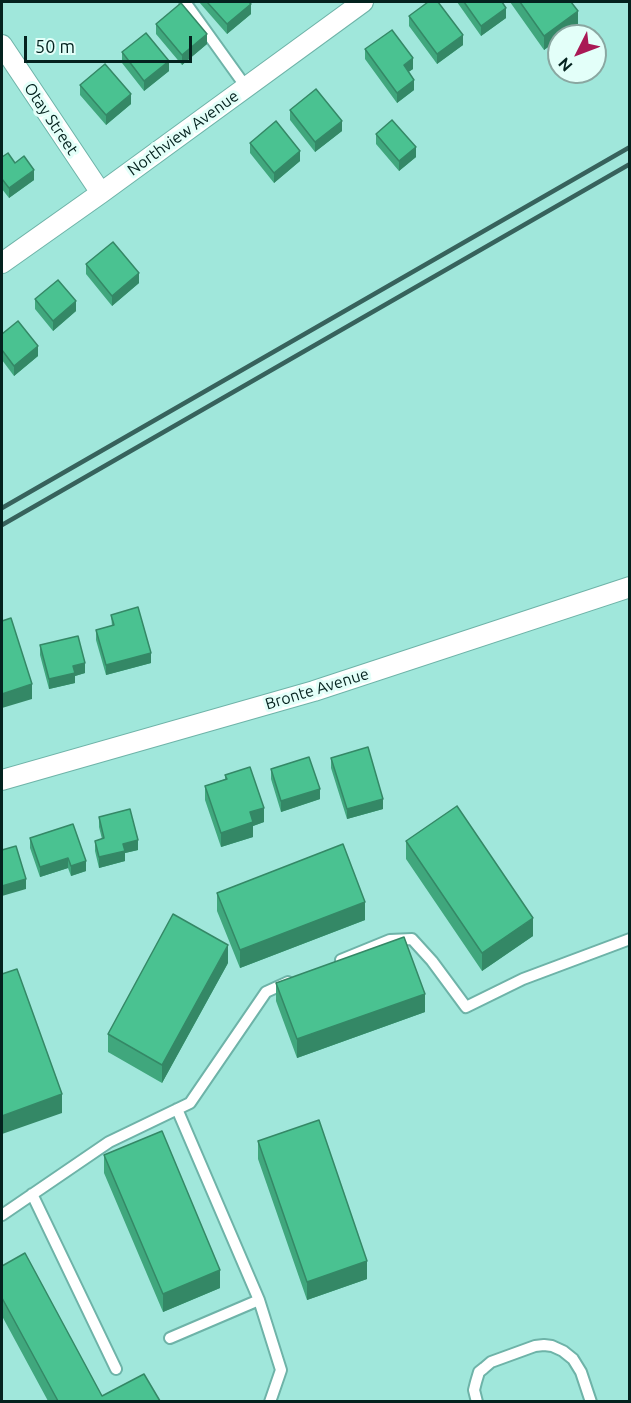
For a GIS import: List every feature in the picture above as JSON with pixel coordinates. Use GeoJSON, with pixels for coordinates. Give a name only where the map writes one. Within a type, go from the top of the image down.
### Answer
{"type":"FeatureCollection","features":[{"type":"Feature","properties":{"kind":"street","name":"Northview Avenue"},"geometry":{"type":"LineString","coordinates":[[2,263],[101,194],[363,2]]}},
{"type":"Feature","properties":{"kind":"street","name":"Otay Street"},"geometry":{"type":"LineString","coordinates":[[2,45],[101,194]]}},
{"type":"Feature","properties":{"kind":"street","name":"Bronte Avenue"},"geometry":{"type":"LineString","coordinates":[[2,780],[314,692],[630,586]]}},
{"type":"Feature","properties":{"kind":"lane"},"geometry":{"type":"LineString","coordinates":[[185,2],[246,87]]}},
{"type":"Feature","properties":{"kind":"lane"},"geometry":{"type":"LineString","coordinates":[[328,966],[390,940],[412,939],[432,961],[466,1007],[524,979],[630,939]]}},
{"type":"Feature","properties":{"kind":"lane"},"geometry":{"type":"LineString","coordinates":[[2,1215],[109,1142],[190,1103],[266,992],[297,979]]}},
{"type":"Feature","properties":{"kind":"lane"},"geometry":{"type":"LineString","coordinates":[[177,1109],[259,1300],[281,1370],[270,1401]]}},
{"type":"Feature","properties":{"kind":"lane"},"geometry":{"type":"LineString","coordinates":[[32,1194],[116,1369]]}},
{"type":"Feature","properties":{"kind":"lane"},"geometry":{"type":"LineString","coordinates":[[170,1338],[259,1300]]}},
{"type":"Feature","properties":{"kind":"lane"},"geometry":{"type":"LineString","coordinates":[[477,1401],[474,1390],[479,1372],[491,1362],[544,1345],[563,1351],[573,1359],[581,1372],[591,1401]]}},
{"type":"Feature","properties":{"kind":"building"},"geometry":{"type":"Polygon","coordinates":[[[207,2],[249,2],[251,4],[227,24],[207,2]]]}},
{"type":"Feature","properties":{"kind":"building"},"geometry":{"type":"Polygon","coordinates":[[[428,2],[438,2],[463,35],[437,54],[409,16],[428,2]]]}},
{"type":"Feature","properties":{"kind":"building"},"geometry":{"type":"Polygon","coordinates":[[[464,2],[502,2],[506,8],[481,26],[464,2]]]}},
{"type":"Feature","properties":{"kind":"building"},"geometry":{"type":"Polygon","coordinates":[[[520,2],[571,2],[578,11],[560,24],[547,24],[547,34],[544,36],[520,2]]]}},
{"type":"Feature","properties":{"kind":"building"},"geometry":{"type":"Polygon","coordinates":[[[181,3],[207,34],[182,55],[156,24],[181,3]]]}},
{"type":"Feature","properties":{"kind":"building"},"geometry":{"type":"Polygon","coordinates":[[[392,30],[413,58],[404,65],[414,80],[397,93],[365,49],[392,30]]]}},
{"type":"Feature","properties":{"kind":"building"},"geometry":{"type":"Polygon","coordinates":[[[146,33],[169,61],[144,81],[122,52],[146,33]]]}},
{"type":"Feature","properties":{"kind":"building"},"geometry":{"type":"Polygon","coordinates":[[[105,64],[131,94],[106,115],[80,85],[105,64]]]}},
{"type":"Feature","properties":{"kind":"building"},"geometry":{"type":"Polygon","coordinates":[[[316,89],[342,121],[315,142],[290,110],[316,89]]]}},
{"type":"Feature","properties":{"kind":"building"},"geometry":{"type":"Polygon","coordinates":[[[392,120],[416,147],[399,161],[376,134],[392,120]]]}},
{"type":"Feature","properties":{"kind":"building"},"geometry":{"type":"Polygon","coordinates":[[[276,121],[300,151],[274,173],[250,143],[276,121]]]}},
{"type":"Feature","properties":{"kind":"building"},"geometry":{"type":"Polygon","coordinates":[[[8,153],[15,163],[24,156],[34,170],[9,188],[2,179],[2,157],[8,153]]]}},
{"type":"Feature","properties":{"kind":"building"},"geometry":{"type":"Polygon","coordinates":[[[113,242],[139,273],[112,296],[86,264],[113,242]]]}},
{"type":"Feature","properties":{"kind":"building"},"geometry":{"type":"Polygon","coordinates":[[[58,280],[76,301],[53,321],[35,299],[58,280]]]}},
{"type":"Feature","properties":{"kind":"building"},"geometry":{"type":"Polygon","coordinates":[[[18,321],[38,346],[14,366],[2,350],[2,334],[18,321]]]}},
{"type":"Feature","properties":{"kind":"building"},"geometry":{"type":"Polygon","coordinates":[[[138,607],[151,653],[106,665],[96,630],[114,625],[111,615],[138,607]]]}},
{"type":"Feature","properties":{"kind":"building"},"geometry":{"type":"Polygon","coordinates":[[[11,618],[32,684],[2,694],[2,621],[11,618]]]}},
{"type":"Feature","properties":{"kind":"building"},"geometry":{"type":"Polygon","coordinates":[[[78,636],[85,663],[73,666],[75,673],[49,679],[40,645],[78,636]]]}},
{"type":"Feature","properties":{"kind":"building"},"geometry":{"type":"Polygon","coordinates":[[[368,747],[383,799],[347,809],[331,758],[368,747]]]}},
{"type":"Feature","properties":{"kind":"building"},"geometry":{"type":"Polygon","coordinates":[[[309,757],[320,789],[281,801],[271,769],[309,757]]]}},
{"type":"Feature","properties":{"kind":"building"},"geometry":{"type":"Polygon","coordinates":[[[250,767],[264,808],[250,812],[253,822],[221,833],[205,786],[227,779],[225,775],[250,767]]]}},
{"type":"Feature","properties":{"kind":"building"},"geometry":{"type":"Polygon","coordinates":[[[457,806],[533,918],[482,953],[406,841],[457,806]]]}},
{"type":"Feature","properties":{"kind":"building"},"geometry":{"type":"Polygon","coordinates":[[[130,809],[138,840],[123,844],[125,851],[99,857],[95,841],[104,838],[99,817],[130,809]]]}},
{"type":"Feature","properties":{"kind":"building"},"geometry":{"type":"Polygon","coordinates":[[[73,824],[86,861],[71,866],[68,858],[40,867],[30,838],[73,824]]]}},
{"type":"Feature","properties":{"kind":"building"},"geometry":{"type":"Polygon","coordinates":[[[343,844],[365,902],[240,950],[217,893],[343,844]]]}},
{"type":"Feature","properties":{"kind":"building"},"geometry":{"type":"Polygon","coordinates":[[[16,846],[26,879],[2,886],[2,850],[16,846]]]}},
{"type":"Feature","properties":{"kind":"building"},"geometry":{"type":"Polygon","coordinates":[[[173,914],[228,945],[162,1065],[108,1034],[173,914]]]}},
{"type":"Feature","properties":{"kind":"building"},"geometry":{"type":"Polygon","coordinates":[[[404,937],[425,994],[297,1039],[276,983],[404,937]]]}},
{"type":"Feature","properties":{"kind":"building"},"geometry":{"type":"Polygon","coordinates":[[[17,969],[62,1094],[2,1116],[2,974],[17,969]]]}},
{"type":"Feature","properties":{"kind":"building"},"geometry":{"type":"Polygon","coordinates":[[[319,1120],[367,1261],[307,1282],[258,1141],[319,1120]]]}},
{"type":"Feature","properties":{"kind":"building"},"geometry":{"type":"Polygon","coordinates":[[[162,1131],[220,1270],[163,1294],[104,1155],[162,1131]]]}},
{"type":"Feature","properties":{"kind":"building"},"geometry":{"type":"Polygon","coordinates":[[[25,1253],[102,1396],[144,1374],[160,1401],[58,1401],[2,1298],[2,1266],[25,1253]]]}},
{"type":"Feature","properties":{"kind":"railway"},"geometry":{"type":"LineString","coordinates":[[2,508],[630,147]]}},
{"type":"Feature","properties":{"kind":"railway"},"geometry":{"type":"LineString","coordinates":[[2,525],[630,164]]}}]}
